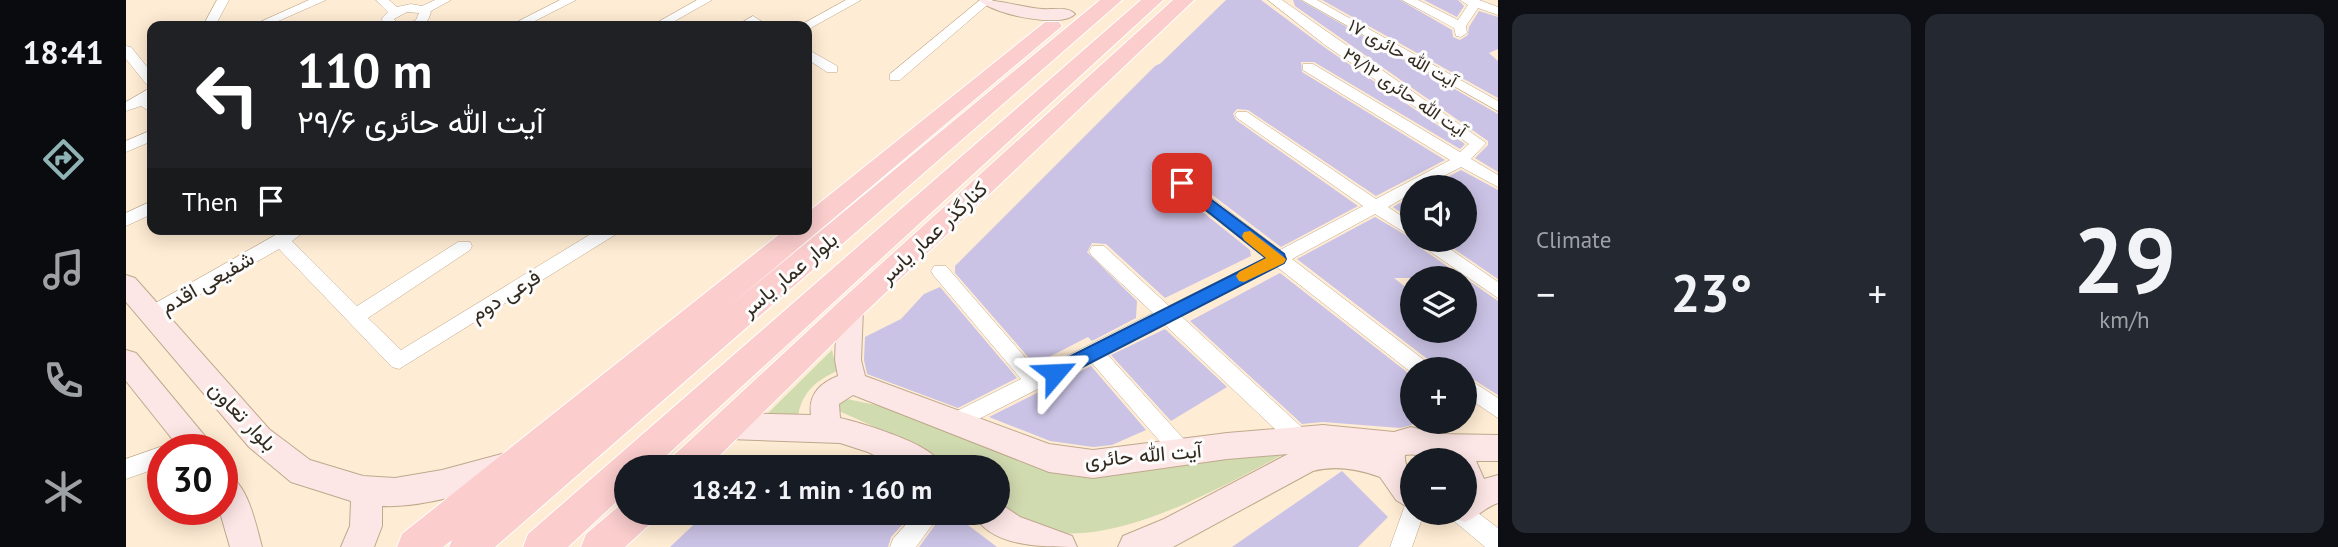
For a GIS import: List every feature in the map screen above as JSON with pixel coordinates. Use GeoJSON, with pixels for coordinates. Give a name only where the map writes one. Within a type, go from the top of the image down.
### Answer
{"type":"FeatureCollection","features":[{"type":"Feature","properties":{"kind":"main road"},"geometry":{"type":"LineString","coordinates":[[987,0],[1008,9],[1034,14],[1075,7]]}},
{"type":"Feature","properties":{"kind":"main road","name":"بلوار عمار یاسر"},"geometry":{"type":"LineString","coordinates":[[467,547],[1112,0]]}},
{"type":"Feature","properties":{"kind":"main road","name":"بلوار عمار یاسر"},"geometry":{"type":"LineString","coordinates":[[644,455],[1135,30],[1153,0]]}},
{"type":"Feature","properties":{"kind":"main road","name":"کنارگذر عمار یاسر"},"geometry":{"type":"LineString","coordinates":[[698,455],[1135,30],[1184,0]]}},
{"type":"Feature","properties":{"kind":"main road"},"geometry":{"type":"LineString","coordinates":[[812,222],[1075,7]]}},
{"type":"Feature","properties":{"kind":"main road"},"geometry":{"type":"LineString","coordinates":[[1008,9],[1028,32],[1032,42]]}},
{"type":"Feature","properties":{"kind":"main road"},"geometry":{"type":"LineString","coordinates":[[415,547],[796,235]]}},
{"type":"Feature","properties":{"kind":"main road","name":"بلوار تعاون"},"geometry":{"type":"LineString","coordinates":[[126,285],[259,438],[302,472],[362,490],[396,492],[517,464]]}},
{"type":"Feature","properties":{"kind":"main road"},"geometry":{"type":"LineString","coordinates":[[831,429],[824,416],[824,401],[835,387],[853,383],[848,360],[850,309]]}},
{"type":"Feature","properties":{"kind":"main road"},"geometry":{"type":"LineString","coordinates":[[126,361],[181,434]]}},
{"type":"Feature","properties":{"kind":"main road","name":"آیت الله حائری"},"geometry":{"type":"LineString","coordinates":[[853,383],[1049,458],[1093,464],[1227,446],[1323,438],[1392,456]]}},
{"type":"Feature","properties":{"kind":"main road"},"geometry":{"type":"LineString","coordinates":[[729,426],[831,429],[905,455]]}},
{"type":"Feature","properties":{"kind":"main road"},"geometry":{"type":"LineString","coordinates":[[1402,448],[1413,440],[1433,448]]}},
{"type":"Feature","properties":{"kind":"main road"},"geometry":{"type":"LineString","coordinates":[[1477,451],[1498,448]]}},
{"type":"Feature","properties":{"kind":"main road"},"geometry":{"type":"LineString","coordinates":[[1134,547],[1174,531],[1317,456],[1345,452],[1392,456],[1400,450]]}},
{"type":"Feature","properties":{"kind":"main road"},"geometry":{"type":"LineString","coordinates":[[1392,456],[1396,480],[1400,484]]}},
{"type":"Feature","properties":{"kind":"main road","name":"بلوار عمار یاسر"},"geometry":{"type":"LineString","coordinates":[[541,547],[614,482]]}},
{"type":"Feature","properties":{"kind":"main road"},"geometry":{"type":"LineString","coordinates":[[357,547],[364,536],[368,518],[368,503],[362,490]]}},
{"type":"Feature","properties":{"kind":"main road"},"geometry":{"type":"LineString","coordinates":[[238,517],[246,547]]}},
{"type":"Feature","properties":{"kind":"main road"},"geometry":{"type":"LineString","coordinates":[[599,547],[623,525]]}},
{"type":"Feature","properties":{"kind":"main road"},"geometry":{"type":"LineString","coordinates":[[1005,525],[1052,546]]}},
{"type":"Feature","properties":{"kind":"street"},"geometry":{"type":"LineString","coordinates":[[212,21],[223,0]]}},
{"type":"Feature","properties":{"kind":"street"},"geometry":{"type":"LineString","coordinates":[[269,21],[320,0]]}},
{"type":"Feature","properties":{"kind":"street"},"geometry":{"type":"LineString","coordinates":[[382,0],[396,12]]}},
{"type":"Feature","properties":{"kind":"street"},"geometry":{"type":"LineString","coordinates":[[423,10],[445,0]]}},
{"type":"Feature","properties":{"kind":"street"},"geometry":{"type":"LineString","coordinates":[[526,21],[570,0]]}},
{"type":"Feature","properties":{"kind":"street"},"geometry":{"type":"LineString","coordinates":[[666,21],[706,0]]}},
{"type":"Feature","properties":{"kind":"street"},"geometry":{"type":"LineString","coordinates":[[812,22],[855,0]]}},
{"type":"Feature","properties":{"kind":"street"},"geometry":{"type":"LineString","coordinates":[[895,77],[987,0]]}},
{"type":"Feature","properties":{"kind":"street","name":"آیت الله حائری ۲۹/۱۲"},"geometry":{"type":"LineString","coordinates":[[1274,0],[1330,42],[1479,143],[1461,160]]}},
{"type":"Feature","properties":{"kind":"street","name":"آیت الله حائری ۱۷"},"geometry":{"type":"LineString","coordinates":[[1308,0],[1498,107]]}},
{"type":"Feature","properties":{"kind":"street"},"geometry":{"type":"LineString","coordinates":[[1408,0],[1461,29],[1471,2],[1498,11]]}},
{"type":"Feature","properties":{"kind":"street"},"geometry":{"type":"LineString","coordinates":[[387,21],[396,12],[414,7],[426,12],[425,18],[421,21]]}},
{"type":"Feature","properties":{"kind":"street"},"geometry":{"type":"LineString","coordinates":[[126,50],[147,76]]}},
{"type":"Feature","properties":{"kind":"street"},"geometry":{"type":"LineString","coordinates":[[812,56],[832,69]]}},
{"type":"Feature","properties":{"kind":"street"},"geometry":{"type":"LineString","coordinates":[[1308,67],[1498,182]]}},
{"type":"Feature","properties":{"kind":"street"},"geometry":{"type":"LineString","coordinates":[[126,107],[147,101]]}},
{"type":"Feature","properties":{"kind":"street"},"geometry":{"type":"LineString","coordinates":[[1242,115],[1400,223]]}},
{"type":"Feature","properties":{"kind":"street"},"geometry":{"type":"LineString","coordinates":[[126,147],[147,137]]}},
{"type":"Feature","properties":{"kind":"street"},"geometry":{"type":"LineString","coordinates":[[956,421],[1278,259],[1461,160]]}},
{"type":"Feature","properties":{"kind":"street"},"geometry":{"type":"LineString","coordinates":[[1162,168],[1405,357]]}},
{"type":"Feature","properties":{"kind":"street"},"geometry":{"type":"LineString","coordinates":[[126,220],[147,209]]}},
{"type":"Feature","properties":{"kind":"street","name":"شفیعی اقدم"},"geometry":{"type":"LineString","coordinates":[[151,314],[290,235]]}},
{"type":"Feature","properties":{"kind":"street","name":"فرعی دوم"},"geometry":{"type":"LineString","coordinates":[[355,317],[399,361],[602,235]]}},
{"type":"Feature","properties":{"kind":"street"},"geometry":{"type":"LineString","coordinates":[[281,240],[355,317],[464,246]]}},
{"type":"Feature","properties":{"kind":"street"},"geometry":{"type":"LineString","coordinates":[[1098,251],[1301,440]]}},
{"type":"Feature","properties":{"kind":"street"},"geometry":{"type":"LineString","coordinates":[[1443,252],[1498,290]]}},
{"type":"Feature","properties":{"kind":"street"},"geometry":{"type":"LineString","coordinates":[[940,271],[1035,382]]}},
{"type":"Feature","properties":{"kind":"street"},"geometry":{"type":"LineString","coordinates":[[1095,353],[1183,453]]}},
{"type":"Feature","properties":{"kind":"street"},"geometry":{"type":"LineString","coordinates":[[1477,394],[1498,409]]}},
{"type":"Feature","properties":{"kind":"street"},"geometry":{"type":"LineString","coordinates":[[126,469],[147,462]]}},
{"type":"Feature","properties":{"kind":"street"},"geometry":{"type":"LineString","coordinates":[[1477,504],[1498,542]]}},
{"type":"Feature","properties":{"kind":"street"},"geometry":{"type":"LineString","coordinates":[[901,547],[920,525]]}},
{"type":"Feature","properties":{"kind":"street"},"geometry":{"type":"LineString","coordinates":[[1401,547],[1409,525]]}},
{"type":"Feature","properties":{"kind":"green space"},"geometry":{"type":"Polygon","coordinates":[[[832,350],[837,371],[822,379],[805,396],[798,420],[763,418],[832,350]]]}},
{"type":"Feature","properties":{"kind":"green space"},"geometry":{"type":"Polygon","coordinates":[[[847,399],[895,409],[1021,459],[1077,477],[1146,466],[1290,451],[1171,510],[1138,522],[1074,534],[1044,531],[1010,512],[1010,455],[931,455],[839,411],[840,401],[847,399]]]}},
{"type":"Feature","properties":{"kind":"building"},"geometry":{"type":"Polygon","coordinates":[[[1226,0],[1261,0],[1465,144],[1460,149],[1314,62],[1301,62],[1302,72],[1445,160],[1416,175],[1400,175],[1400,183],[1376,196],[1248,110],[1237,109],[1233,114],[1236,120],[1358,206],[1281,247],[1169,162],[1157,161],[1151,168],[1155,174],[1250,250],[1251,256],[1165,298],[1106,244],[1092,243],[1087,252],[1137,301],[1136,318],[1092,341],[1088,337],[1041,361],[1029,358],[955,273],[955,266],[1226,0]]]}},
{"type":"Feature","properties":{"kind":"building"},"geometry":{"type":"Polygon","coordinates":[[[1293,0],[1300,0],[1498,114],[1498,172],[1475,158],[1488,145],[1488,141],[1295,6],[1293,0]]]}},
{"type":"Feature","properties":{"kind":"building"},"geometry":{"type":"Polygon","coordinates":[[[1322,0],[1400,0],[1452,30],[1453,37],[1460,40],[1468,35],[1469,27],[1479,11],[1498,17],[1498,49],[1489,53],[1498,61],[1498,98],[1322,0]]]}},
{"type":"Feature","properties":{"kind":"building"},"geometry":{"type":"Polygon","coordinates":[[[1424,0],[1458,0],[1464,6],[1457,17],[1424,0]]]}},
{"type":"Feature","properties":{"kind":"building"},"geometry":{"type":"Polygon","coordinates":[[[1461,170],[1470,175],[1451,175],[1461,170]]]}},
{"type":"Feature","properties":{"kind":"building"},"geometry":{"type":"Polygon","coordinates":[[[1477,179],[1498,190],[1498,279],[1459,252],[1477,252],[1477,179]]]}},
{"type":"Feature","properties":{"kind":"building"},"geometry":{"type":"Polygon","coordinates":[[[1400,203],[1400,212],[1393,207],[1400,203]]]}},
{"type":"Feature","properties":{"kind":"building"},"geometry":{"type":"Polygon","coordinates":[[[1375,217],[1400,232],[1400,252],[1427,252],[1447,266],[1400,266],[1400,278],[1394,278],[1400,283],[1400,338],[1297,259],[1375,217]]]}},
{"type":"Feature","properties":{"kind":"building"},"geometry":{"type":"Polygon","coordinates":[[[1280,273],[1400,367],[1400,428],[1323,422],[1302,424],[1190,321],[1280,273]]]}},
{"type":"Feature","properties":{"kind":"building"},"geometry":{"type":"Polygon","coordinates":[[[1477,286],[1498,301],[1498,395],[1477,382],[1477,357],[1425,357],[1407,343],[1477,343],[1477,286]]]}},
{"type":"Feature","properties":{"kind":"building"},"geometry":{"type":"Polygon","coordinates":[[[940,287],[1017,378],[958,408],[867,374],[864,360],[865,337],[901,319],[924,294],[940,287]]]}},
{"type":"Feature","properties":{"kind":"building"},"geometry":{"type":"Polygon","coordinates":[[[1165,329],[1227,387],[1171,421],[1111,355],[1165,329]]]}},
{"type":"Feature","properties":{"kind":"building"},"geometry":{"type":"Polygon","coordinates":[[[1091,366],[1146,430],[1112,445],[1093,447],[1050,441],[989,417],[1091,366]]]}},
{"type":"Feature","properties":{"kind":"building"},"geometry":{"type":"Polygon","coordinates":[[[1342,471],[1388,517],[1358,547],[1232,547],[1342,471]]]}},
{"type":"Feature","properties":{"kind":"building"},"geometry":{"type":"Polygon","coordinates":[[[693,525],[902,525],[891,537],[888,547],[670,547],[693,525]]]}},
{"type":"Feature","properties":{"kind":"building"},"geometry":{"type":"Polygon","coordinates":[[[935,525],[968,525],[997,547],[919,547],[935,525]]]}},
{"type":"Feature","properties":{"kind":"slow traffic"},"geometry":{"type":"LineString","coordinates":[[1244,276],[1278,259],[1250,236]]}},
{"type":"Feature","properties":{"kind":"route"},"geometry":{"type":"LineString","coordinates":[[1055,373],[1278,259],[1182,183]]}}]}
